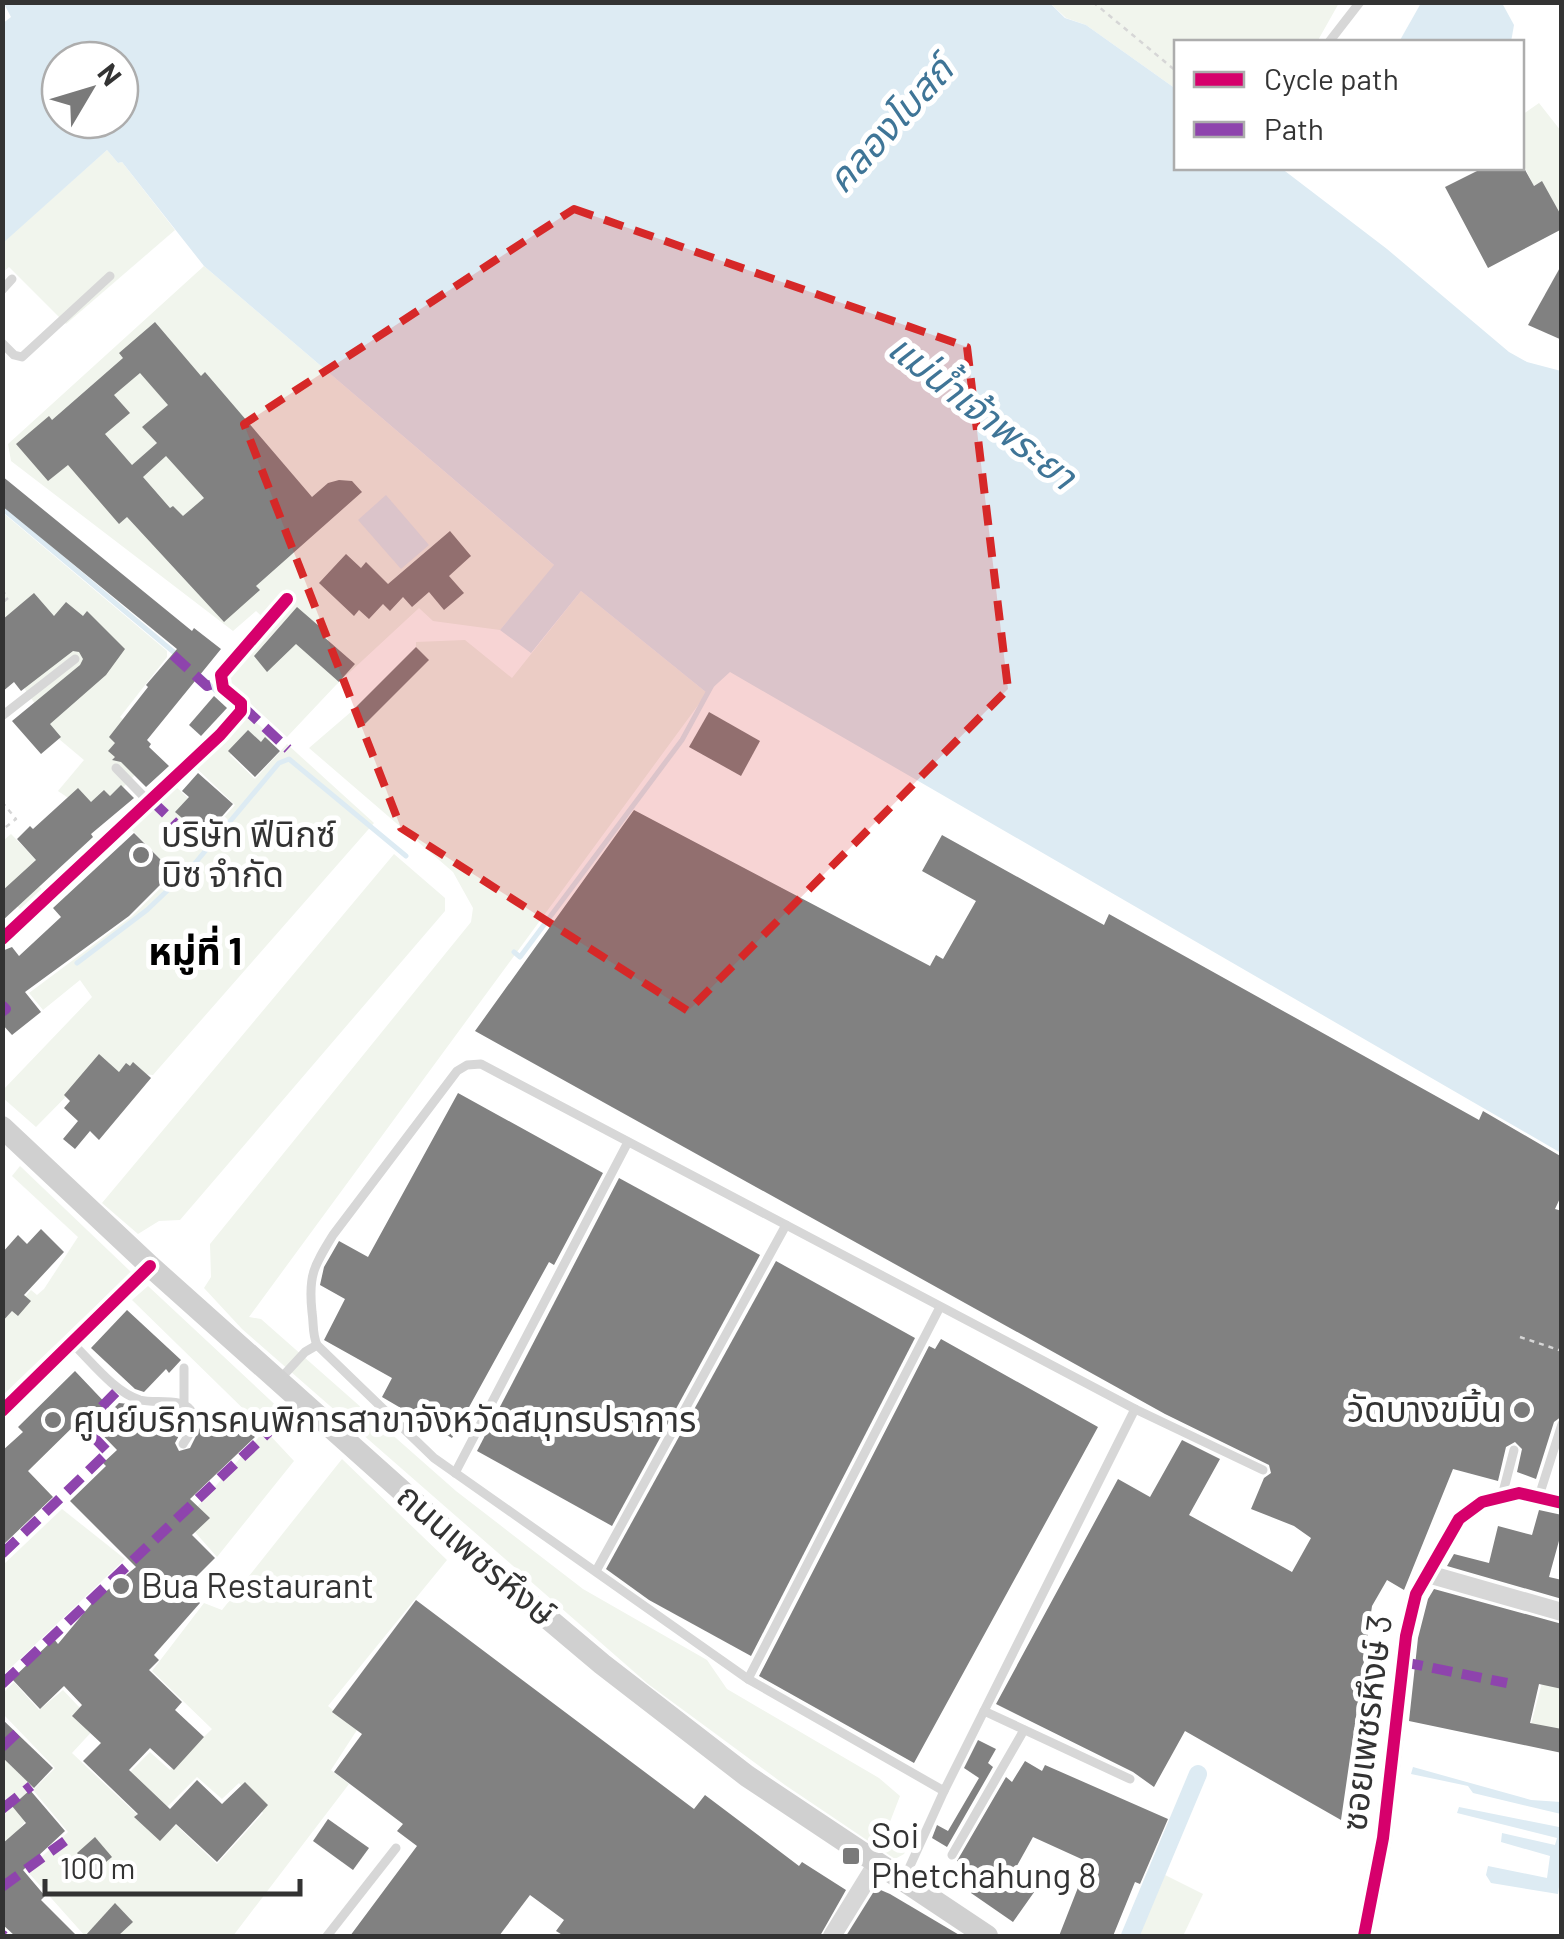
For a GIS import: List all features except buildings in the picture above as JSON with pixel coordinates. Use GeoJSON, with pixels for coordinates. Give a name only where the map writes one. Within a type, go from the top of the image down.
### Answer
{"type":"FeatureCollection","features":[{"type":"Feature","properties":{"kind":"main road","name":"ถนนเพชรหึงษ์"},"geometry":{"type":"LineString","coordinates":[[2,1127],[150,1266],[495,1574],[602,1664],[747,1776],[987,1936]]}},
{"type":"Feature","properties":{"kind":"street"},"geometry":{"type":"LineString","coordinates":[[2,939],[241,711],[241,704],[223,688],[220,675],[286,599]]}},
{"type":"Feature","properties":{"kind":"street"},"geometry":{"type":"LineString","coordinates":[[2,1411],[150,1266]]}},
{"type":"Feature","properties":{"kind":"street","name":"ซอยเพชรหึงษ์ 3"},"geometry":{"type":"LineString","coordinates":[[1364,1936],[1390,1794],[1406,1636],[1416,1594],[1459,1519],[1482,1502],[1519,1493],[1562,1503]]}},
{"type":"Feature","properties":{"kind":"street"},"geometry":{"type":"LineString","coordinates":[[1428,1574],[1562,1612]]}},
{"type":"Feature","properties":{"kind":"street"},"geometry":{"type":"LineString","coordinates":[[832,1936],[877,1863]]}},
{"type":"Feature","properties":{"kind":"lane"},"geometry":{"type":"LineString","coordinates":[[1330,40],[1360,2]]}},
{"type":"Feature","properties":{"kind":"lane"},"geometry":{"type":"LineString","coordinates":[[2,343],[14,356],[22,358],[110,276]]}},
{"type":"Feature","properties":{"kind":"lane"},"geometry":{"type":"LineString","coordinates":[[2,290],[12,280]]}},
{"type":"Feature","properties":{"kind":"lane"},"geometry":{"type":"LineString","coordinates":[[2,716],[75,659]]}},
{"type":"Feature","properties":{"kind":"lane"},"geometry":{"type":"LineString","coordinates":[[116,768],[149,802]]}},
{"type":"Feature","properties":{"kind":"lane"},"geometry":{"type":"LineString","coordinates":[[944,1791],[748,1679],[455,1473],[434,1458],[316,1345],[309,1280],[318,1259],[458,1070],[481,1064],[1135,1410],[1263,1470]]}},
{"type":"Feature","properties":{"kind":"lane"},"geometry":{"type":"LineString","coordinates":[[455,1473],[628,1142]]}},
{"type":"Feature","properties":{"kind":"lane"},"geometry":{"type":"LineString","coordinates":[[596,1571],[786,1225]]}},
{"type":"Feature","properties":{"kind":"lane"},"geometry":{"type":"LineString","coordinates":[[748,1679],[940,1307]]}},
{"type":"Feature","properties":{"kind":"lane"},"geometry":{"type":"LineString","coordinates":[[72,1343],[134,1397],[184,1405]]}},
{"type":"Feature","properties":{"kind":"lane"},"geometry":{"type":"LineString","coordinates":[[279,1380],[316,1345]]}},
{"type":"Feature","properties":{"kind":"lane"},"geometry":{"type":"LineString","coordinates":[[183,1444],[194,1417],[184,1405],[184,1368]]}},
{"type":"Feature","properties":{"kind":"lane"},"geometry":{"type":"LineString","coordinates":[[904,1880],[944,1791],[1135,1410]]}},
{"type":"Feature","properties":{"kind":"lane"},"geometry":{"type":"LineString","coordinates":[[1539,1496],[1562,1424]]}},
{"type":"Feature","properties":{"kind":"lane"},"geometry":{"type":"LineString","coordinates":[[1502,1496],[1514,1450]]}},
{"type":"Feature","properties":{"kind":"lane"},"geometry":{"type":"LineString","coordinates":[[984,1711],[1130,1779]]}},
{"type":"Feature","properties":{"kind":"lane"},"geometry":{"type":"LineString","coordinates":[[952,1855],[1024,1730]]}},
{"type":"Feature","properties":{"kind":"lane"},"geometry":{"type":"LineString","coordinates":[[328,1936],[396,1848]]}},
{"type":"Feature","properties":{"kind":"path"},"geometry":{"type":"LineString","coordinates":[[1093,2],[1174,69]]}},
{"type":"Feature","properties":{"kind":"path"},"geometry":{"type":"LineString","coordinates":[[2,590],[8,598],[2,602]]}},
{"type":"Feature","properties":{"kind":"path"},"geometry":{"type":"LineString","coordinates":[[2,802],[16,818],[2,830]]}},
{"type":"Feature","properties":{"kind":"path"},"geometry":{"type":"LineString","coordinates":[[1520,1337],[1562,1351]]}},
{"type":"Feature","properties":{"kind":"highlighted area"},"geometry":{"type":"Polygon","coordinates":[[[574,209],[967,347],[1008,689],[688,1011],[401,828],[244,424],[574,209]]]}},
{"type":"Feature","properties":{"kind":"shaded area"},"geometry":{"type":"Polygon","coordinates":[[[1050,3],[1339,3],[1318,40],[1174,40],[1174,88],[1086,25],[1066,18],[1050,3]]]}},
{"type":"Feature","properties":{"kind":"shaded area"},"geometry":{"type":"Polygon","coordinates":[[[1539,103],[1561,131],[1561,217],[1541,182],[1531,187],[1528,182],[1531,180],[1524,166],[1524,114],[1539,103]]]}},
{"type":"Feature","properties":{"kind":"shaded area"},"geometry":{"type":"Polygon","coordinates":[[[107,150],[118,163],[122,162],[175,230],[66,324],[9,267],[3,272],[2,243],[107,150]]]}},
{"type":"Feature","properties":{"kind":"shaded area"},"geometry":{"type":"Polygon","coordinates":[[[204,266],[555,566],[500,630],[433,621],[419,608],[287,737],[227,682],[271,625],[256,611],[233,631],[11,461],[8,444],[204,266]]]}},
{"type":"Feature","properties":{"kind":"shaded area"},"geometry":{"type":"Polygon","coordinates":[[[2,512],[167,651],[167,657],[120,717],[126,722],[136,774],[95,816],[58,791],[84,760],[59,739],[3,657],[2,512]]]}},
{"type":"Feature","properties":{"kind":"shaded area"},"geometry":{"type":"Polygon","coordinates":[[[581,591],[707,693],[249,1317],[261,1319],[456,1491],[583,1589],[707,1660],[727,1689],[879,1778],[900,1796],[888,1827],[910,1843],[904,1854],[895,1859],[785,1785],[648,1684],[242,1329],[204,1288],[211,1277],[210,1244],[471,922],[473,908],[453,872],[309,748],[352,711],[366,723],[428,660],[416,642],[465,640],[512,678],[581,591]]]}},
{"type":"Feature","properties":{"kind":"shaded area"},"geometry":{"type":"Polygon","coordinates":[[[245,713],[273,737],[264,748],[250,735],[230,755],[255,779],[287,744],[374,823],[153,1075],[111,1071],[104,1058],[36,1127],[3,1098],[3,1090],[92,997],[80,980],[43,1010],[29,993],[132,916],[175,874],[128,826],[173,784],[217,825],[235,805],[192,764],[245,713]]]}},
{"type":"Feature","properties":{"kind":"shaded area"},"geometry":{"type":"Polygon","coordinates":[[[11,834],[42,866],[30,876],[47,895],[24,913],[3,892],[3,841],[11,834]]]}},
{"type":"Feature","properties":{"kind":"shaded area"},"geometry":{"type":"Polygon","coordinates":[[[394,854],[445,898],[445,911],[180,1220],[159,1221],[138,1234],[102,1203],[394,854]]]}},
{"type":"Feature","properties":{"kind":"shaded area"},"geometry":{"type":"Polygon","coordinates":[[[20,1166],[131,1272],[3,1395],[2,1318],[31,1290],[37,1295],[44,1289],[78,1237],[12,1176],[20,1166]]]}},
{"type":"Feature","properties":{"kind":"shaded area"},"geometry":{"type":"Polygon","coordinates":[[[148,1286],[284,1413],[266,1431],[294,1461],[217,1557],[194,1531],[197,1507],[265,1430],[132,1300],[148,1286]]]}},
{"type":"Feature","properties":{"kind":"shaded area"},"geometry":{"type":"Polygon","coordinates":[[[342,1459],[447,1560],[328,1706],[357,1730],[331,1770],[349,1784],[233,1936],[123,1936],[106,1917],[85,1936],[27,1871],[68,1832],[33,1790],[55,1768],[3,1714],[3,1693],[14,1682],[39,1710],[63,1690],[97,1726],[72,1753],[162,1838],[176,1825],[217,1864],[263,1813],[239,1783],[222,1799],[197,1777],[166,1808],[130,1772],[150,1752],[170,1770],[212,1729],[152,1671],[204,1603],[222,1610],[342,1459]]]}},
{"type":"Feature","properties":{"kind":"shaded area"},"geometry":{"type":"Polygon","coordinates":[[[62,1509],[125,1559],[3,1675],[3,1565],[62,1509]]]}},
{"type":"Feature","properties":{"kind":"shaded area"},"geometry":{"type":"Polygon","coordinates":[[[1542,1683],[1561,1687],[1561,1735],[1530,1728],[1542,1683]]]}},
{"type":"Feature","properties":{"kind":"shaded area"},"geometry":{"type":"Polygon","coordinates":[[[3,1758],[35,1785],[18,1806],[28,1818],[3,1849],[3,1758]]]}},
{"type":"Feature","properties":{"kind":"shaded area"},"geometry":{"type":"Polygon","coordinates":[[[1165,1875],[1203,1894],[1183,1936],[1136,1936],[1165,1875]]]}},
{"type":"Feature","properties":{"kind":"water"},"geometry":{"type":"Polygon","coordinates":[[[3,2],[1050,3],[1065,18],[1086,25],[1174,88],[1174,170],[1284,170],[1387,249],[1509,352],[1527,362],[1561,371],[1561,1153],[730,672],[707,693],[581,591],[531,653],[500,630],[554,565],[204,266],[122,162],[118,163],[107,150],[3,243],[2,24],[11,17],[3,2]]]}},
{"type":"Feature","properties":{"kind":"water"},"geometry":{"type":"Polygon","coordinates":[[[1421,3],[1502,3],[1514,25],[1511,40],[1400,40],[1421,3]]]}},
{"type":"Feature","properties":{"kind":"water"},"geometry":{"type":"Polygon","coordinates":[[[386,495],[429,545],[401,569],[358,520],[386,495]]]}},
{"type":"Feature","properties":{"kind":"water"},"geometry":{"type":"Polygon","coordinates":[[[1413,1767],[1531,1800],[1561,1802],[1561,1814],[1473,1793],[1468,1786],[1411,1774],[1413,1767]]]}},
{"type":"Feature","properties":{"kind":"water"},"geometry":{"type":"Polygon","coordinates":[[[1459,1807],[1559,1827],[1561,1823],[1558,1894],[1491,1883],[1486,1875],[1488,1866],[1547,1878],[1550,1856],[1501,1842],[1502,1833],[1555,1845],[1557,1838],[1457,1813],[1459,1807]]]}},
{"type":"Feature","properties":{"kind":"waterway"},"geometry":{"type":"LineString","coordinates":[[2,508],[176,654]]}},
{"type":"Feature","properties":{"kind":"waterway"},"geometry":{"type":"LineString","coordinates":[[195,671],[216,691]]}},
{"type":"Feature","properties":{"kind":"waterway"},"geometry":{"type":"LineString","coordinates":[[514,952],[520,957],[682,740],[712,685]]}},
{"type":"Feature","properties":{"kind":"waterway"},"geometry":{"type":"LineString","coordinates":[[77,963],[147,910],[191,868],[279,763],[289,759],[406,856]]}},
{"type":"Feature","properties":{"kind":"waterway"},"geometry":{"type":"LineString","coordinates":[[1130,1936],[1198,1774]]}},
{"type":"Feature","properties":{"kind":"marked path"},"geometry":{"type":"LineString","coordinates":[[173,655],[207,686],[220,682]]}},
{"type":"Feature","properties":{"kind":"marked path"},"geometry":{"type":"LineString","coordinates":[[243,707],[288,749]]}},
{"type":"Feature","properties":{"kind":"marked path"},"geometry":{"type":"LineString","coordinates":[[151,800],[175,823]]}},
{"type":"Feature","properties":{"kind":"marked path"},"geometry":{"type":"LineString","coordinates":[[2,1005],[6,1009],[2,1012]]}},
{"type":"Feature","properties":{"kind":"marked path"},"geometry":{"type":"LineString","coordinates":[[2,1554],[108,1452],[83,1426],[120,1388]]}},
{"type":"Feature","properties":{"kind":"marked path"},"geometry":{"type":"LineString","coordinates":[[2,1684],[292,1410]]}},
{"type":"Feature","properties":{"kind":"marked path"},"geometry":{"type":"LineString","coordinates":[[1403,1662],[1507,1683]]}},
{"type":"Feature","properties":{"kind":"marked path"},"geometry":{"type":"LineString","coordinates":[[2,1747],[17,1733]]}},
{"type":"Feature","properties":{"kind":"marked path"},"geometry":{"type":"LineString","coordinates":[[2,1809],[31,1786]]}},
{"type":"Feature","properties":{"kind":"marked path"},"geometry":{"type":"LineString","coordinates":[[2,1887],[65,1841]]}},
{"type":"Feature","properties":{"kind":"cycle path"},"geometry":{"type":"LineString","coordinates":[[2,939],[241,711],[241,703],[223,688],[221,675],[287,599]]}},
{"type":"Feature","properties":{"kind":"cycle path"},"geometry":{"type":"LineString","coordinates":[[2,1411],[150,1266]]}},
{"type":"Feature","properties":{"kind":"cycle path"},"geometry":{"type":"LineString","coordinates":[[1364,1936],[1383,1838],[1406,1636],[1416,1594],[1459,1519],[1482,1502],[1519,1493],[1562,1503]]}},
{"type":"Feature","properties":{"kind":"place","name":"บริษัท ฟีนิกซ์ บิซ จำกัด"},"geometry":{"type":"Point","coordinates":[141,855]}},
{"type":"Feature","properties":{"kind":"place","name":"วัดบางขมิ้น"},"geometry":{"type":"Point","coordinates":[1522,1410]}},
{"type":"Feature","properties":{"kind":"place","name":"ศูนย์บริการคนพิการสาขาจังหวัดสมุทรปราการ"},"geometry":{"type":"Point","coordinates":[53,1420]}},
{"type":"Feature","properties":{"kind":"place","name":"Bua Restaurant"},"geometry":{"type":"Point","coordinates":[121,1586]}},
{"type":"Feature","properties":{"kind":"place","name":"Soi Phetchahung 8"},"geometry":{"type":"Point","coordinates":[851,1856]}},
{"type":"Feature","properties":{"kind":"district","name":"หมู่ที่ 1"},"geometry":{"type":"Point","coordinates":[195,952]}},
{"type":"Feature","properties":{"kind":"water label","name":"คลองโบสถ์"},"geometry":{"type":"Point","coordinates":[890,125]}},
{"type":"Feature","properties":{"kind":"water label","name":"แม่น้ำเจ้าพระยา"},"geometry":{"type":"Point","coordinates":[982,412]}}]}
